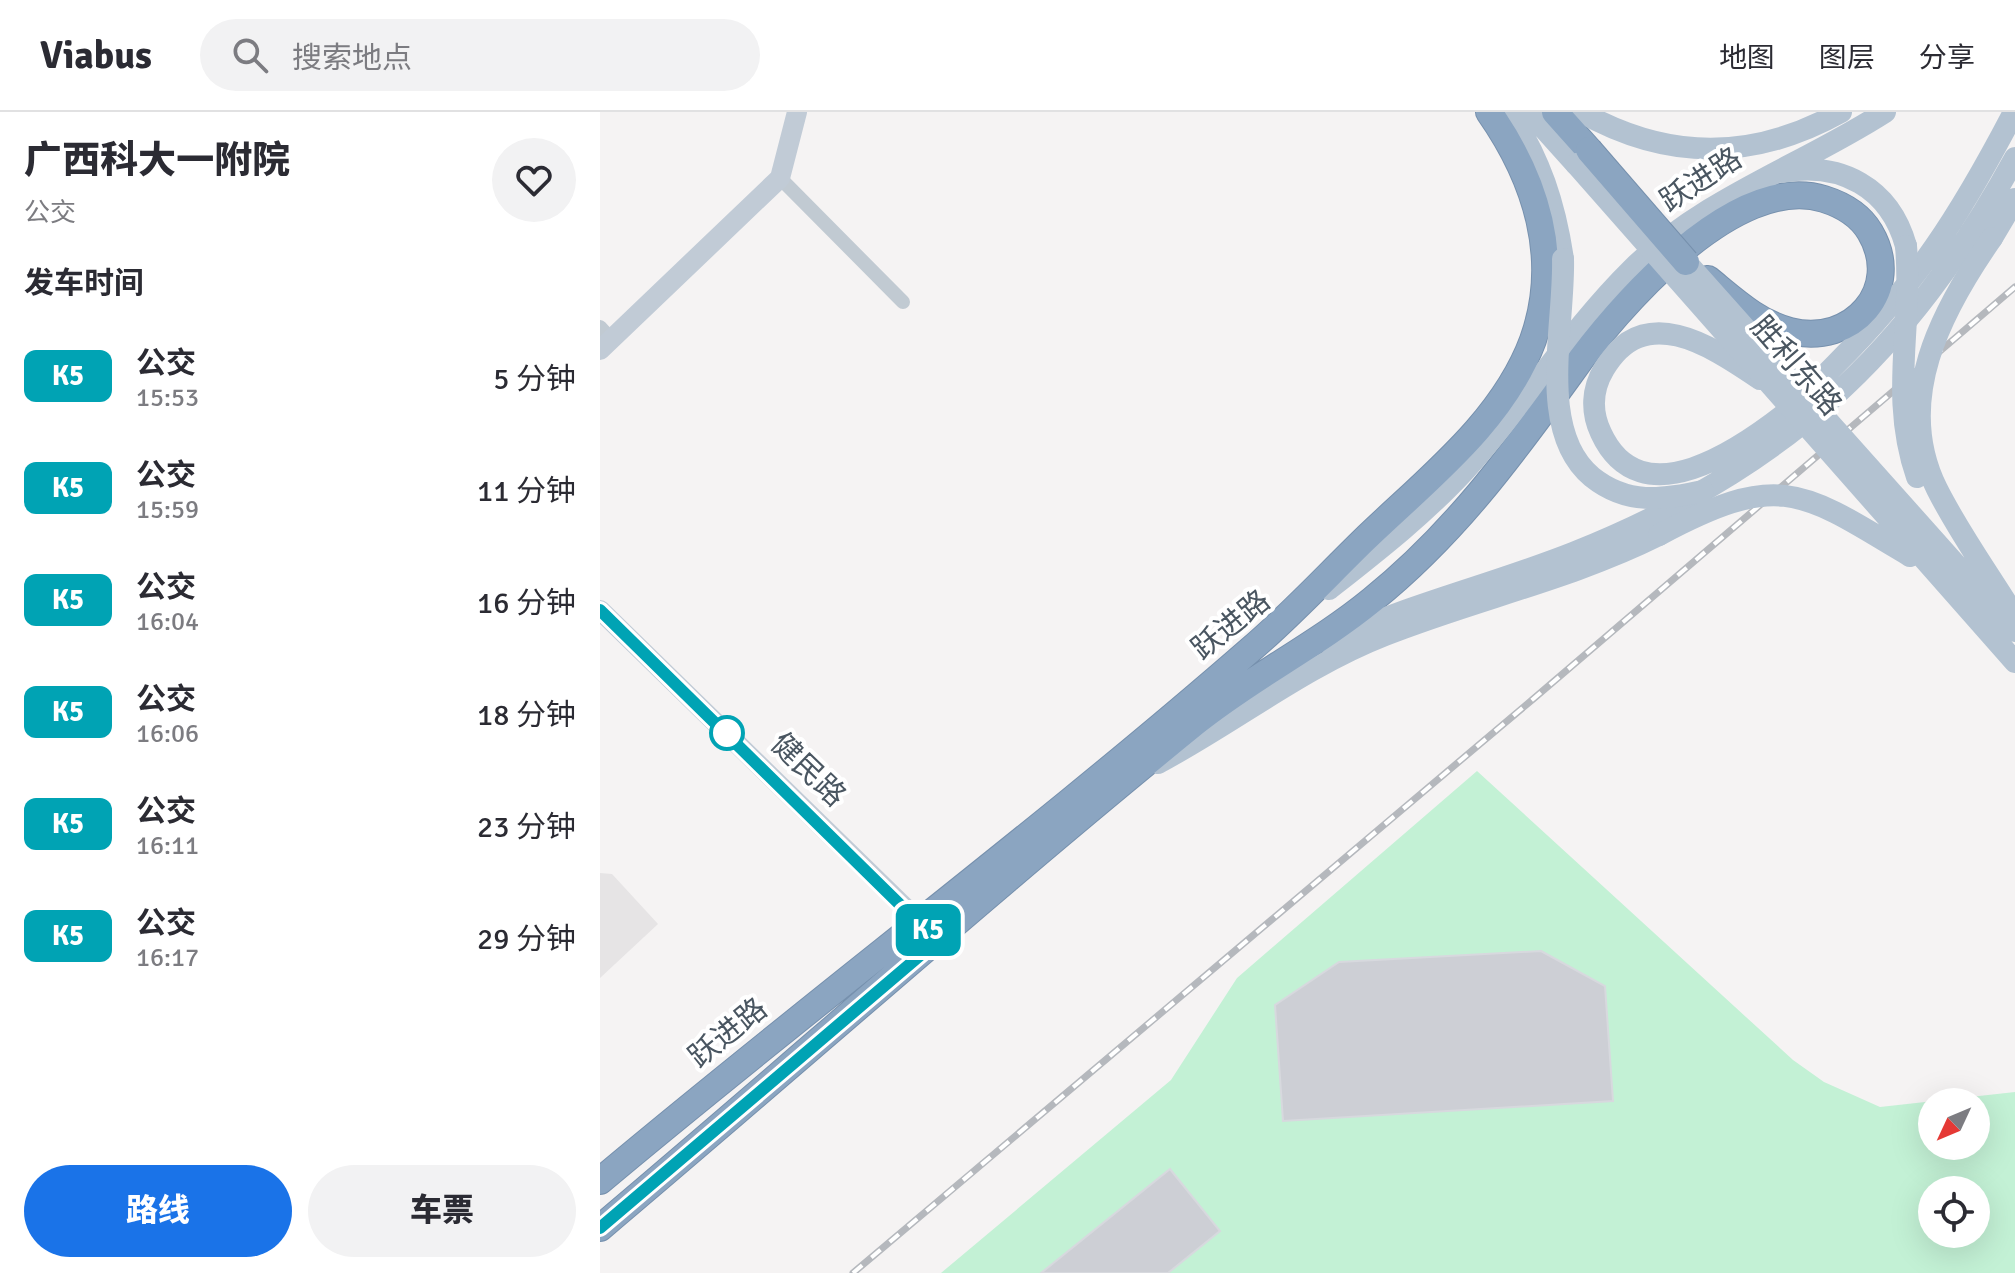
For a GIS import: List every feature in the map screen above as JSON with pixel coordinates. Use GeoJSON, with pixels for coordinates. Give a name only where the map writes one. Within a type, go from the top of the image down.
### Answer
{"type":"FeatureCollection","features":[{"type":"Feature","properties":{"kind":"highway"},"geometry":{"type":"LineString","coordinates":[[1252,649],[1440,469],[1513,382],[1533,341],[1542,306],[1547,255],[1544,231],[1526,176],[1489,112]]}},
{"type":"Feature","properties":{"kind":"highway","name":"胜利东路"},"geometry":{"type":"LineString","coordinates":[[1555,112],[1686,262]]}},
{"type":"Feature","properties":{"kind":"highway"},"geometry":{"type":"LineString","coordinates":[[1281,672],[1434,547],[1483,492],[1639,277],[1745,210],[1769,201],[1804,194],[1842,205],[1862,221],[1876,245],[1879,274],[1868,305],[1848,326],[1829,334],[1808,334],[1760,320],[1686,262]]}},
{"type":"Feature","properties":{"kind":"highway","name":"跃进路"},"geometry":{"type":"LineString","coordinates":[[600,1228],[924,936],[1252,649]]}},
{"type":"Feature","properties":{"kind":"highway","name":"跃进路"},"geometry":{"type":"LineString","coordinates":[[600,1181],[743,1061],[924,936],[1132,777],[1198,720],[1281,672]]}},
{"type":"Feature","properties":{"kind":"main road"},"geometry":{"type":"LineString","coordinates":[[604,339],[780,178],[797,112]]}},
{"type":"Feature","properties":{"kind":"main road"},"geometry":{"type":"LineString","coordinates":[[1509,112],[1536,158],[1553,201],[1559,231],[1564,291],[1558,402],[1561,428],[1570,450],[1586,472],[1625,495],[1656,500],[1703,491]]}},
{"type":"Feature","properties":{"kind":"main road","name":"胜利东路"},"geometry":{"type":"LineString","coordinates":[[1529,112],[2015,662]]}},
{"type":"Feature","properties":{"kind":"main road"},"geometry":{"type":"LineString","coordinates":[[1581,112],[1644,141],[1714,149],[1785,138],[1841,112]]}},
{"type":"Feature","properties":{"kind":"main road","name":"跃进路"},"geometry":{"type":"LineString","coordinates":[[1252,649],[1411,522],[1442,493],[1639,277],[1724,198],[1885,112]]}},
{"type":"Feature","properties":{"kind":"main road"},"geometry":{"type":"LineString","coordinates":[[1768,384],[1691,337],[1669,333],[1646,336],[1625,345],[1608,363],[1594,394],[1595,415],[1604,441],[1620,458],[1640,470],[1663,475],[1710,463],[1752,438],[1792,408],[1896,302],[1948,231],[2014,112]]}},
{"type":"Feature","properties":{"kind":"main road","name":"跃进路"},"geometry":{"type":"LineString","coordinates":[[1281,672],[1390,615],[1581,550],[1703,491],[1748,465],[1831,401],[1914,316],[1953,262],[2015,158]]}},
{"type":"Feature","properties":{"kind":"main road"},"geometry":{"type":"LineString","coordinates":[[1769,174],[1802,170],[1841,172],[1875,193],[1894,215],[1906,246],[1908,262],[1901,399],[1911,461],[1925,500],[1942,527],[2015,617]]}},
{"type":"Feature","properties":{"kind":"main road"},"geometry":{"type":"LineString","coordinates":[[2015,199],[1961,283],[1941,322],[1929,353],[1920,425],[1937,489],[2015,617]]}},
{"type":"Feature","properties":{"kind":"main road","name":"胜利东路"},"geometry":{"type":"LineString","coordinates":[[1686,262],[2015,631]]}},
{"type":"Feature","properties":{"kind":"main road"},"geometry":{"type":"LineString","coordinates":[[1281,672],[1588,566],[1706,511],[1753,495],[1776,494],[1823,506],[1930,568]]}},
{"type":"Feature","properties":{"kind":"main road","name":"健民路"},"geometry":{"type":"LineString","coordinates":[[600,610],[924,936]]}},
{"type":"Feature","properties":{"kind":"main road","name":"健民路"},"geometry":{"type":"LineString","coordinates":[[600,629],[924,936]]}},
{"type":"Feature","properties":{"kind":"street"},"geometry":{"type":"LineString","coordinates":[[780,178],[903,302]]}},
{"type":"Feature","properties":{"kind":"shaded area"},"geometry":{"type":"Polygon","coordinates":[[[600,873],[612,874],[658,924],[600,978],[600,873]]]}},
{"type":"Feature","properties":{"kind":"green space"},"geometry":{"type":"Polygon","coordinates":[[[1477,771],[1793,1060],[1824,1082],[1880,1107],[1918,1103],[1918,1160],[1990,1160],[1990,1095],[2015,1092],[2015,1273],[941,1273],[1171,1080],[1237,978],[1477,771]]]}},
{"type":"Feature","properties":{"kind":"building"},"geometry":{"type":"Polygon","coordinates":[[[1541,951],[1605,986],[1613,1101],[1283,1121],[1275,1005],[1339,962],[1541,951]]]}},
{"type":"Feature","properties":{"kind":"building"},"geometry":{"type":"Polygon","coordinates":[[[1170,1169],[1220,1231],[1168,1273],[1041,1273],[1170,1169]]]}},
{"type":"Feature","properties":{"kind":"railway"},"geometry":{"type":"LineString","coordinates":[[853,1273],[1532,700],[2015,287]]}},
{"type":"Feature","properties":{"kind":"bus line","name":"K5"},"geometry":{"type":"LineString","coordinates":[[600,610],[937,941],[600,1228]]}}]}
